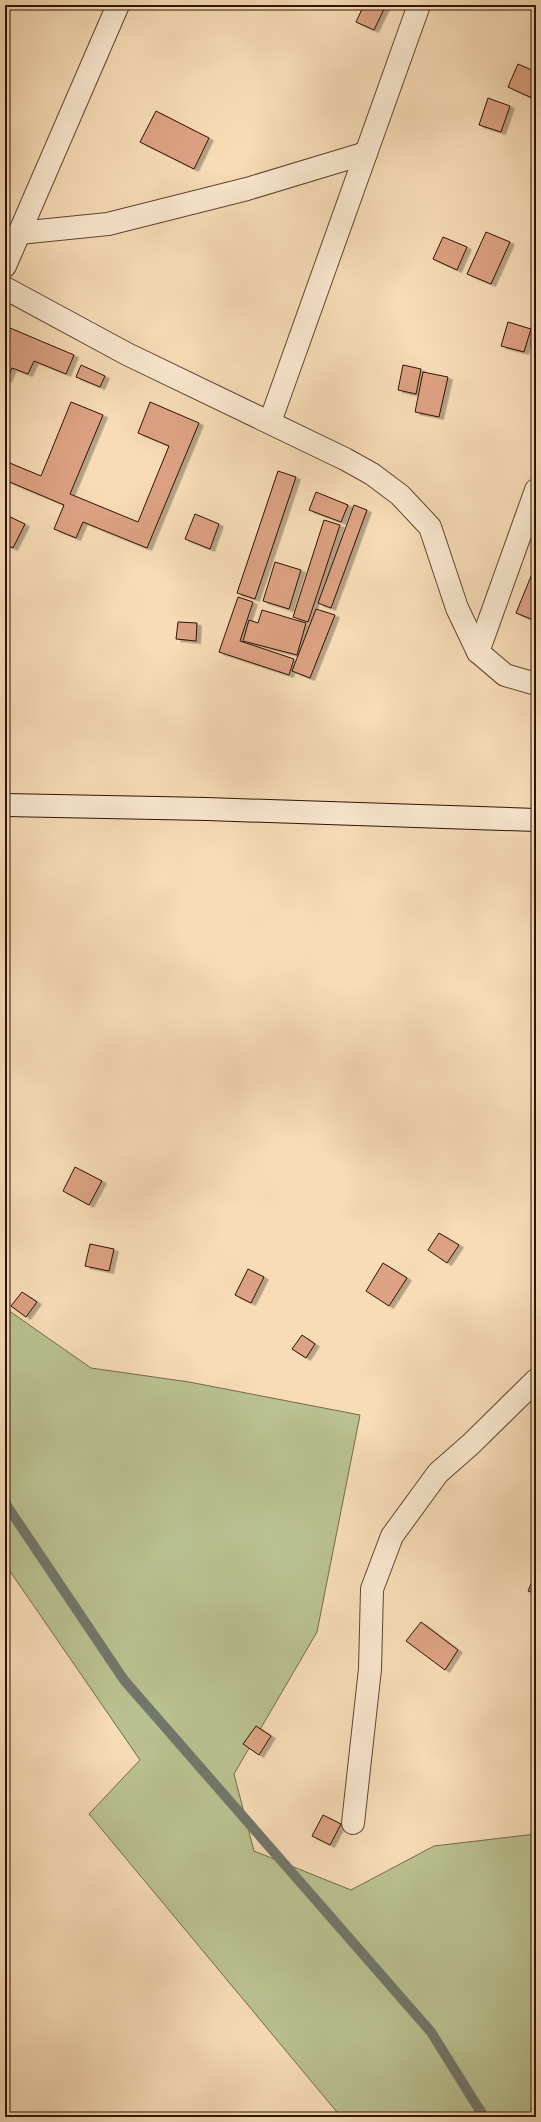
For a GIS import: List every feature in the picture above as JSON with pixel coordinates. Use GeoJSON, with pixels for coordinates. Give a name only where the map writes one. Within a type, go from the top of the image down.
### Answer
{"type":"FeatureCollection","features":[{"type":"Feature","properties":{"kind":"street"},"geometry":{"type":"LineString","coordinates":[[5,266],[118,5]]}},
{"type":"Feature","properties":{"kind":"street"},"geometry":{"type":"LineString","coordinates":[[270,422],[419,5]]}},
{"type":"Feature","properties":{"kind":"street"},"geometry":{"type":"LineString","coordinates":[[19,233],[108,224],[247,189],[366,153]]}},
{"type":"Feature","properties":{"kind":"street"},"geometry":{"type":"LineString","coordinates":[[5,288],[127,354],[270,422],[372,474],[400,495],[430,527],[457,608],[478,652],[505,675],[536,684]]}},
{"type":"Feature","properties":{"kind":"street"},"geometry":{"type":"LineString","coordinates":[[478,652],[536,490]]}},
{"type":"Feature","properties":{"kind":"street"},"geometry":{"type":"LineString","coordinates":[[5,805],[207,809],[536,820]]}},
{"type":"Feature","properties":{"kind":"street"},"geometry":{"type":"LineString","coordinates":[[353,1823],[370,1669],[372,1589],[392,1536],[438,1473],[471,1444],[536,1380]]}},
{"type":"Feature","properties":{"kind":"green space"},"geometry":{"type":"Polygon","coordinates":[[[5,1308],[91,1368],[189,1382],[360,1415],[317,1632],[234,1774],[254,1851],[351,1890],[434,1846],[536,1834],[536,2117],[341,2117],[89,1814],[140,1760],[5,1564],[5,1308]]]}},
{"type":"Feature","properties":{"kind":"building"},"geometry":{"type":"Polygon","coordinates":[[[364,5],[386,5],[374,30],[356,22],[364,5]]]}},
{"type":"Feature","properties":{"kind":"building"},"geometry":{"type":"Polygon","coordinates":[[[518,64],[536,72],[536,90],[532,98],[508,87],[518,64]]]}},
{"type":"Feature","properties":{"kind":"building"},"geometry":{"type":"Polygon","coordinates":[[[488,98],[510,106],[501,132],[479,125],[488,98]]]}},
{"type":"Feature","properties":{"kind":"building"},"geometry":{"type":"Polygon","coordinates":[[[156,111],[209,138],[194,169],[140,142],[156,111]]]}},
{"type":"Feature","properties":{"kind":"building"},"geometry":{"type":"Polygon","coordinates":[[[486,232],[510,242],[491,284],[467,274],[486,232]]]}},
{"type":"Feature","properties":{"kind":"building"},"geometry":{"type":"Polygon","coordinates":[[[443,237],[467,247],[457,270],[433,259],[443,237]]]}},
{"type":"Feature","properties":{"kind":"building"},"geometry":{"type":"Polygon","coordinates":[[[508,322],[531,329],[524,352],[501,346],[508,322]]]}},
{"type":"Feature","properties":{"kind":"building"},"geometry":{"type":"Polygon","coordinates":[[[10,328],[74,355],[66,374],[34,361],[28,374],[12,368],[7,380],[5,379],[5,340],[10,328]]]}},
{"type":"Feature","properties":{"kind":"building"},"geometry":{"type":"Polygon","coordinates":[[[81,365],[105,376],[100,387],[76,377],[81,365]]]}},
{"type":"Feature","properties":{"kind":"building"},"geometry":{"type":"Polygon","coordinates":[[[403,365],[421,369],[416,394],[398,390],[403,365]]]}},
{"type":"Feature","properties":{"kind":"building"},"geometry":{"type":"Polygon","coordinates":[[[423,372],[448,377],[439,417],[415,412],[423,372]]]}},
{"type":"Feature","properties":{"kind":"building"},"geometry":{"type":"Polygon","coordinates":[[[71,402],[103,415],[70,494],[138,522],[169,446],[138,433],[150,402],[199,423],[147,548],[83,522],[76,538],[54,529],[64,505],[5,480],[5,461],[41,476],[71,402]]]}},
{"type":"Feature","properties":{"kind":"building"},"geometry":{"type":"Polygon","coordinates":[[[278,471],[296,477],[255,599],[237,593],[278,471]]]}},
{"type":"Feature","properties":{"kind":"building"},"geometry":{"type":"Polygon","coordinates":[[[316,492],[348,505],[341,522],[309,510],[316,492]]]}},
{"type":"Feature","properties":{"kind":"building"},"geometry":{"type":"Polygon","coordinates":[[[354,505],[367,510],[331,608],[318,603],[354,505]]]}},
{"type":"Feature","properties":{"kind":"building"},"geometry":{"type":"Polygon","coordinates":[[[195,514],[219,524],[210,549],[185,539],[195,514]]]}},
{"type":"Feature","properties":{"kind":"building"},"geometry":{"type":"Polygon","coordinates":[[[6,515],[25,524],[13,548],[5,544],[6,515]]]}},
{"type":"Feature","properties":{"kind":"building"},"geometry":{"type":"Polygon","coordinates":[[[324,520],[340,525],[308,622],[293,617],[324,520]]]}},
{"type":"Feature","properties":{"kind":"building"},"geometry":{"type":"Polygon","coordinates":[[[275,562],[301,570],[289,609],[263,601],[275,562]]]}},
{"type":"Feature","properties":{"kind":"building"},"geometry":{"type":"Polygon","coordinates":[[[536,564],[536,621],[516,613],[536,564]]]}},
{"type":"Feature","properties":{"kind":"building"},"geometry":{"type":"Polygon","coordinates":[[[238,597],[253,602],[240,641],[294,659],[289,675],[219,652],[238,597]]]}},
{"type":"Feature","properties":{"kind":"building"},"geometry":{"type":"Polygon","coordinates":[[[316,609],[335,615],[310,678],[292,671],[316,609]]]}},
{"type":"Feature","properties":{"kind":"building"},"geometry":{"type":"Polygon","coordinates":[[[262,610],[306,623],[297,655],[243,641],[249,620],[258,623],[262,610]]]}},
{"type":"Feature","properties":{"kind":"building"},"geometry":{"type":"Polygon","coordinates":[[[178,622],[197,623],[196,641],[176,639],[178,622]]]}},
{"type":"Feature","properties":{"kind":"building"},"geometry":{"type":"Polygon","coordinates":[[[75,1167],[102,1181],[89,1205],[63,1191],[75,1167]]]}},
{"type":"Feature","properties":{"kind":"building"},"geometry":{"type":"Polygon","coordinates":[[[439,1233],[459,1245],[447,1263],[428,1250],[439,1233]]]}},
{"type":"Feature","properties":{"kind":"building"},"geometry":{"type":"Polygon","coordinates":[[[90,1244],[114,1249],[109,1271],[85,1266],[90,1244]]]}},
{"type":"Feature","properties":{"kind":"building"},"geometry":{"type":"Polygon","coordinates":[[[383,1263],[407,1278],[389,1306],[366,1291],[383,1263]]]}},
{"type":"Feature","properties":{"kind":"building"},"geometry":{"type":"Polygon","coordinates":[[[248,1269],[264,1277],[251,1303],[235,1295],[248,1269]]]}},
{"type":"Feature","properties":{"kind":"building"},"geometry":{"type":"Polygon","coordinates":[[[22,1292],[37,1302],[26,1317],[11,1306],[22,1292]]]}},
{"type":"Feature","properties":{"kind":"building"},"geometry":{"type":"Polygon","coordinates":[[[302,1335],[315,1344],[306,1358],[292,1349],[302,1335]]]}},
{"type":"Feature","properties":{"kind":"building"},"geometry":{"type":"Polygon","coordinates":[[[536,1572],[536,1594],[528,1591],[536,1572]]]}},
{"type":"Feature","properties":{"kind":"building"},"geometry":{"type":"Polygon","coordinates":[[[421,1622],[458,1650],[445,1670],[406,1641],[421,1622]]]}},
{"type":"Feature","properties":{"kind":"building"},"geometry":{"type":"Polygon","coordinates":[[[256,1726],[271,1736],[259,1755],[243,1744],[256,1726]]]}},
{"type":"Feature","properties":{"kind":"building"},"geometry":{"type":"Polygon","coordinates":[[[323,1815],[341,1824],[330,1845],[312,1836],[323,1815]]]}},
{"type":"Feature","properties":{"kind":"waterway"},"geometry":{"type":"LineString","coordinates":[[5,1503],[124,1680],[431,2032],[484,2117]]}}]}
